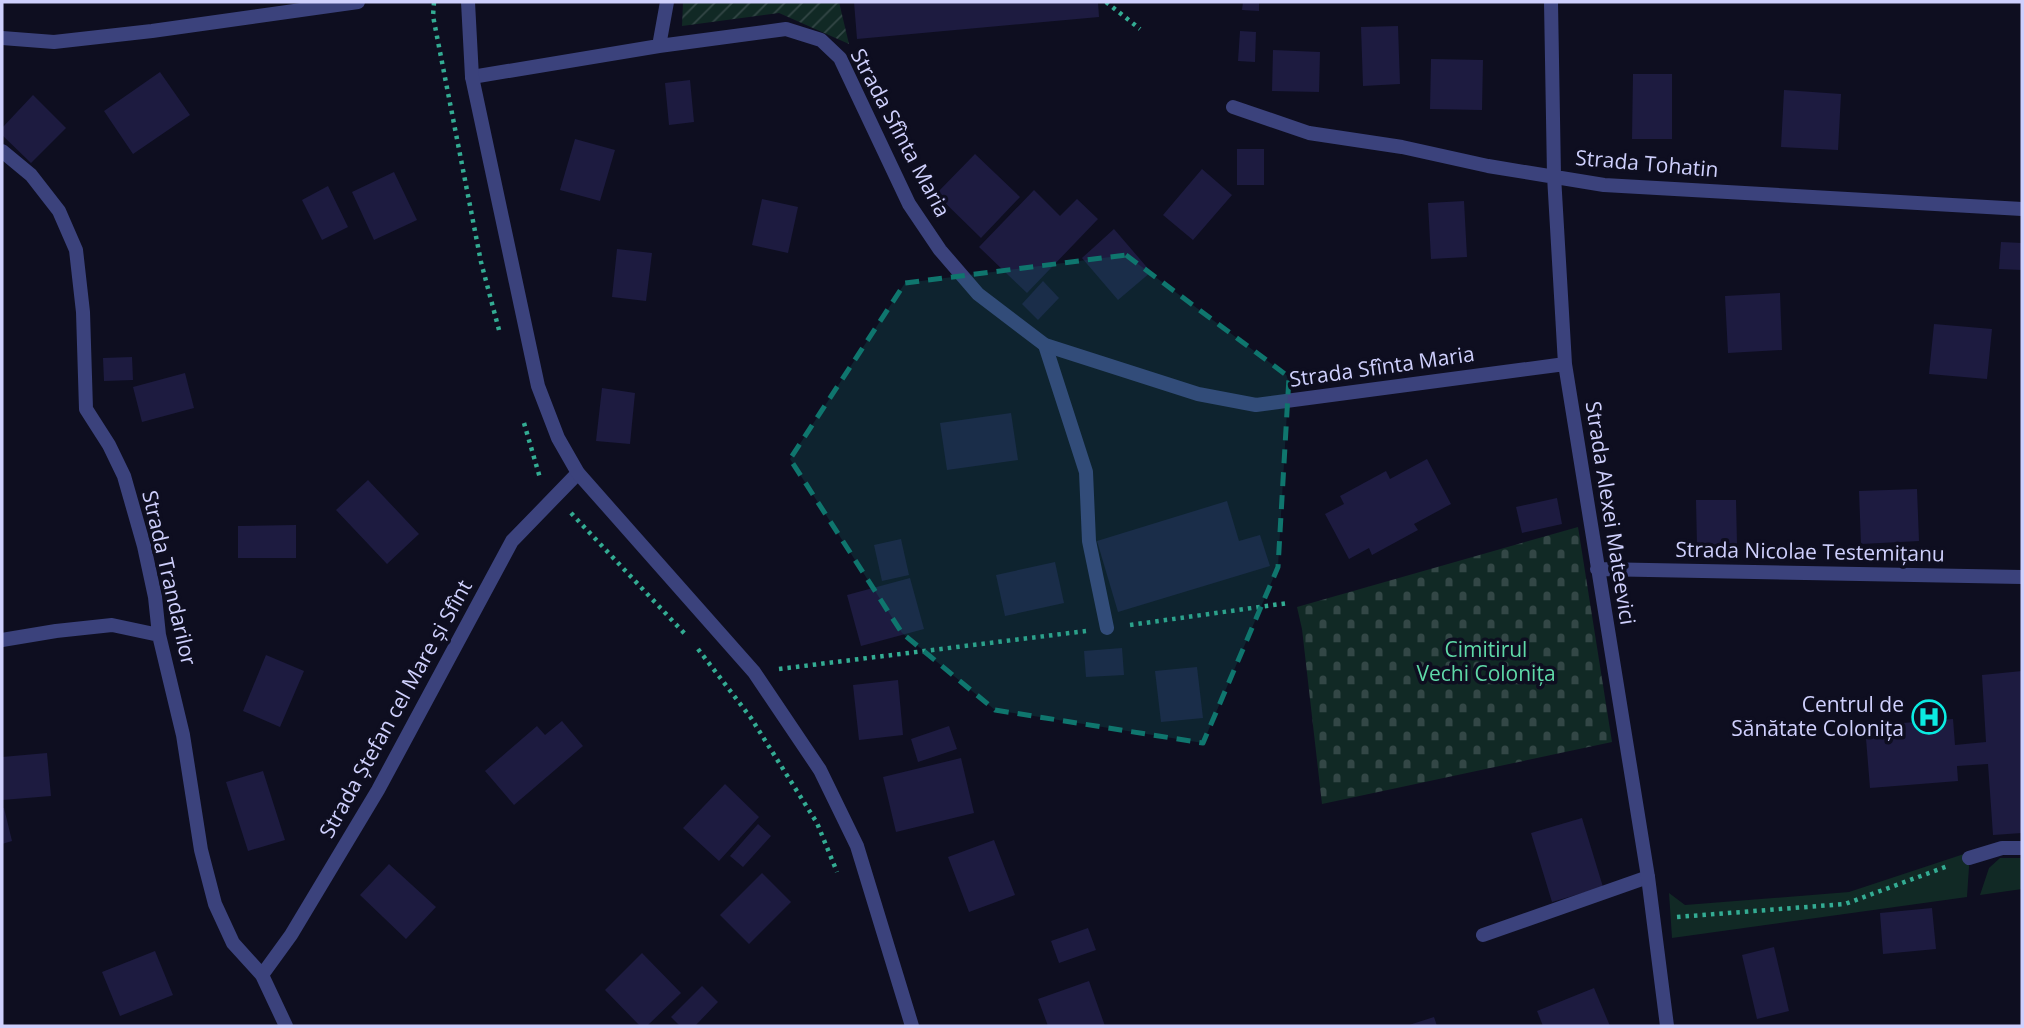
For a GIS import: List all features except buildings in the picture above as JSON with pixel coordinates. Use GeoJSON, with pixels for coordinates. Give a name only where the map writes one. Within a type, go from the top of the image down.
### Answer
{"type":"FeatureCollection","features":[{"type":"Feature","properties":{"kind":"street"},"geometry":{"type":"LineString","coordinates":[[2,38],[54,42],[358,2]]}},
{"type":"Feature","properties":{"kind":"street"},"geometry":{"type":"LineString","coordinates":[[468,2],[472,77],[538,386],[558,438],[578,473],[754,673],[820,770],[857,846],[912,1026]]}},
{"type":"Feature","properties":{"kind":"street"},"geometry":{"type":"LineString","coordinates":[[659,46],[667,2]]}},
{"type":"Feature","properties":{"kind":"street","name":"Strada Alexei Mateevici"},"geometry":{"type":"LineString","coordinates":[[1551,2],[1555,176],[1565,364],[1648,877],[1667,1026]]}},
{"type":"Feature","properties":{"kind":"street","name":"Strada Sfînta Maria"},"geometry":{"type":"LineString","coordinates":[[472,77],[659,46],[786,29],[821,40],[840,58],[909,204],[940,250],[978,294],[1045,345],[1198,394],[1255,405],[1565,364]]}},
{"type":"Feature","properties":{"kind":"street","name":"Strada Tohatin"},"geometry":{"type":"LineString","coordinates":[[1233,107],[1309,133],[1402,147],[1488,166],[1604,185],[2022,209]]}},
{"type":"Feature","properties":{"kind":"street","name":"Strada Trandarilor"},"geometry":{"type":"LineString","coordinates":[[2,151],[31,175],[59,212],[76,250],[83,312],[86,409],[109,445],[124,476],[144,546],[155,597],[159,635],[183,735],[201,850],[215,904],[233,943],[262,975],[286,1026]]}},
{"type":"Feature","properties":{"kind":"street"},"geometry":{"type":"LineString","coordinates":[[1045,345],[1086,472],[1089,541],[1107,628]]}},
{"type":"Feature","properties":{"kind":"street","name":"Strada Ștefan cel Mare și Sfînt"},"geometry":{"type":"LineString","coordinates":[[262,975],[291,935],[378,790],[512,541],[578,473]]}},
{"type":"Feature","properties":{"kind":"street","name":"Strada Nicolae Testemițanu"},"geometry":{"type":"LineString","coordinates":[[1597,569],[2022,577]]}},
{"type":"Feature","properties":{"kind":"street"},"geometry":{"type":"LineString","coordinates":[[2,640],[112,625],[159,635]]}},
{"type":"Feature","properties":{"kind":"street"},"geometry":{"type":"LineString","coordinates":[[1969,858],[2002,848],[2022,848]]}},
{"type":"Feature","properties":{"kind":"street"},"geometry":{"type":"LineString","coordinates":[[1483,935],[1648,877]]}},
{"type":"Feature","properties":{"kind":"path"},"geometry":{"type":"LineString","coordinates":[[1105,2],[1140,29]]}},
{"type":"Feature","properties":{"kind":"path"},"geometry":{"type":"LineString","coordinates":[[754,673],[1288,603]]}},
{"type":"Feature","properties":{"kind":"path"},"geometry":{"type":"LineString","coordinates":[[1654,919],[1845,904],[1969,858]]}},
{"type":"Feature","properties":{"kind":"highlighted area"},"geometry":{"type":"Polygon","coordinates":[[[1126,255],[1289,377],[1278,567],[1203,743],[995,710],[902,633],[790,459],[905,283],[1126,255]]]}},
{"type":"Feature","properties":{"kind":"green space"},"geometry":{"type":"Polygon","coordinates":[[[683,2],[839,2],[849,44],[779,13],[682,26],[683,2]]]}},
{"type":"Feature","properties":{"kind":"green space","name":"Cimitirul Vechi Colonița"},"geometry":{"type":"Polygon","coordinates":[[[1578,527],[1612,742],[1322,804],[1302,629],[1297,607],[1578,527]]]}},
{"type":"Feature","properties":{"kind":"green space"},"geometry":{"type":"Polygon","coordinates":[[[1970,852],[1967,897],[1672,938],[1669,893],[1685,905],[1849,892],[1970,852]]]}},
{"type":"Feature","properties":{"kind":"green space"},"geometry":{"type":"Polygon","coordinates":[[[2000,858],[2022,858],[2022,889],[1980,895],[1989,868],[2000,858]]]}},
{"type":"Feature","properties":{"kind":"place","name":"Centrul de Sănătate Colonița"},"geometry":{"type":"Point","coordinates":[1929,717]}}]}
